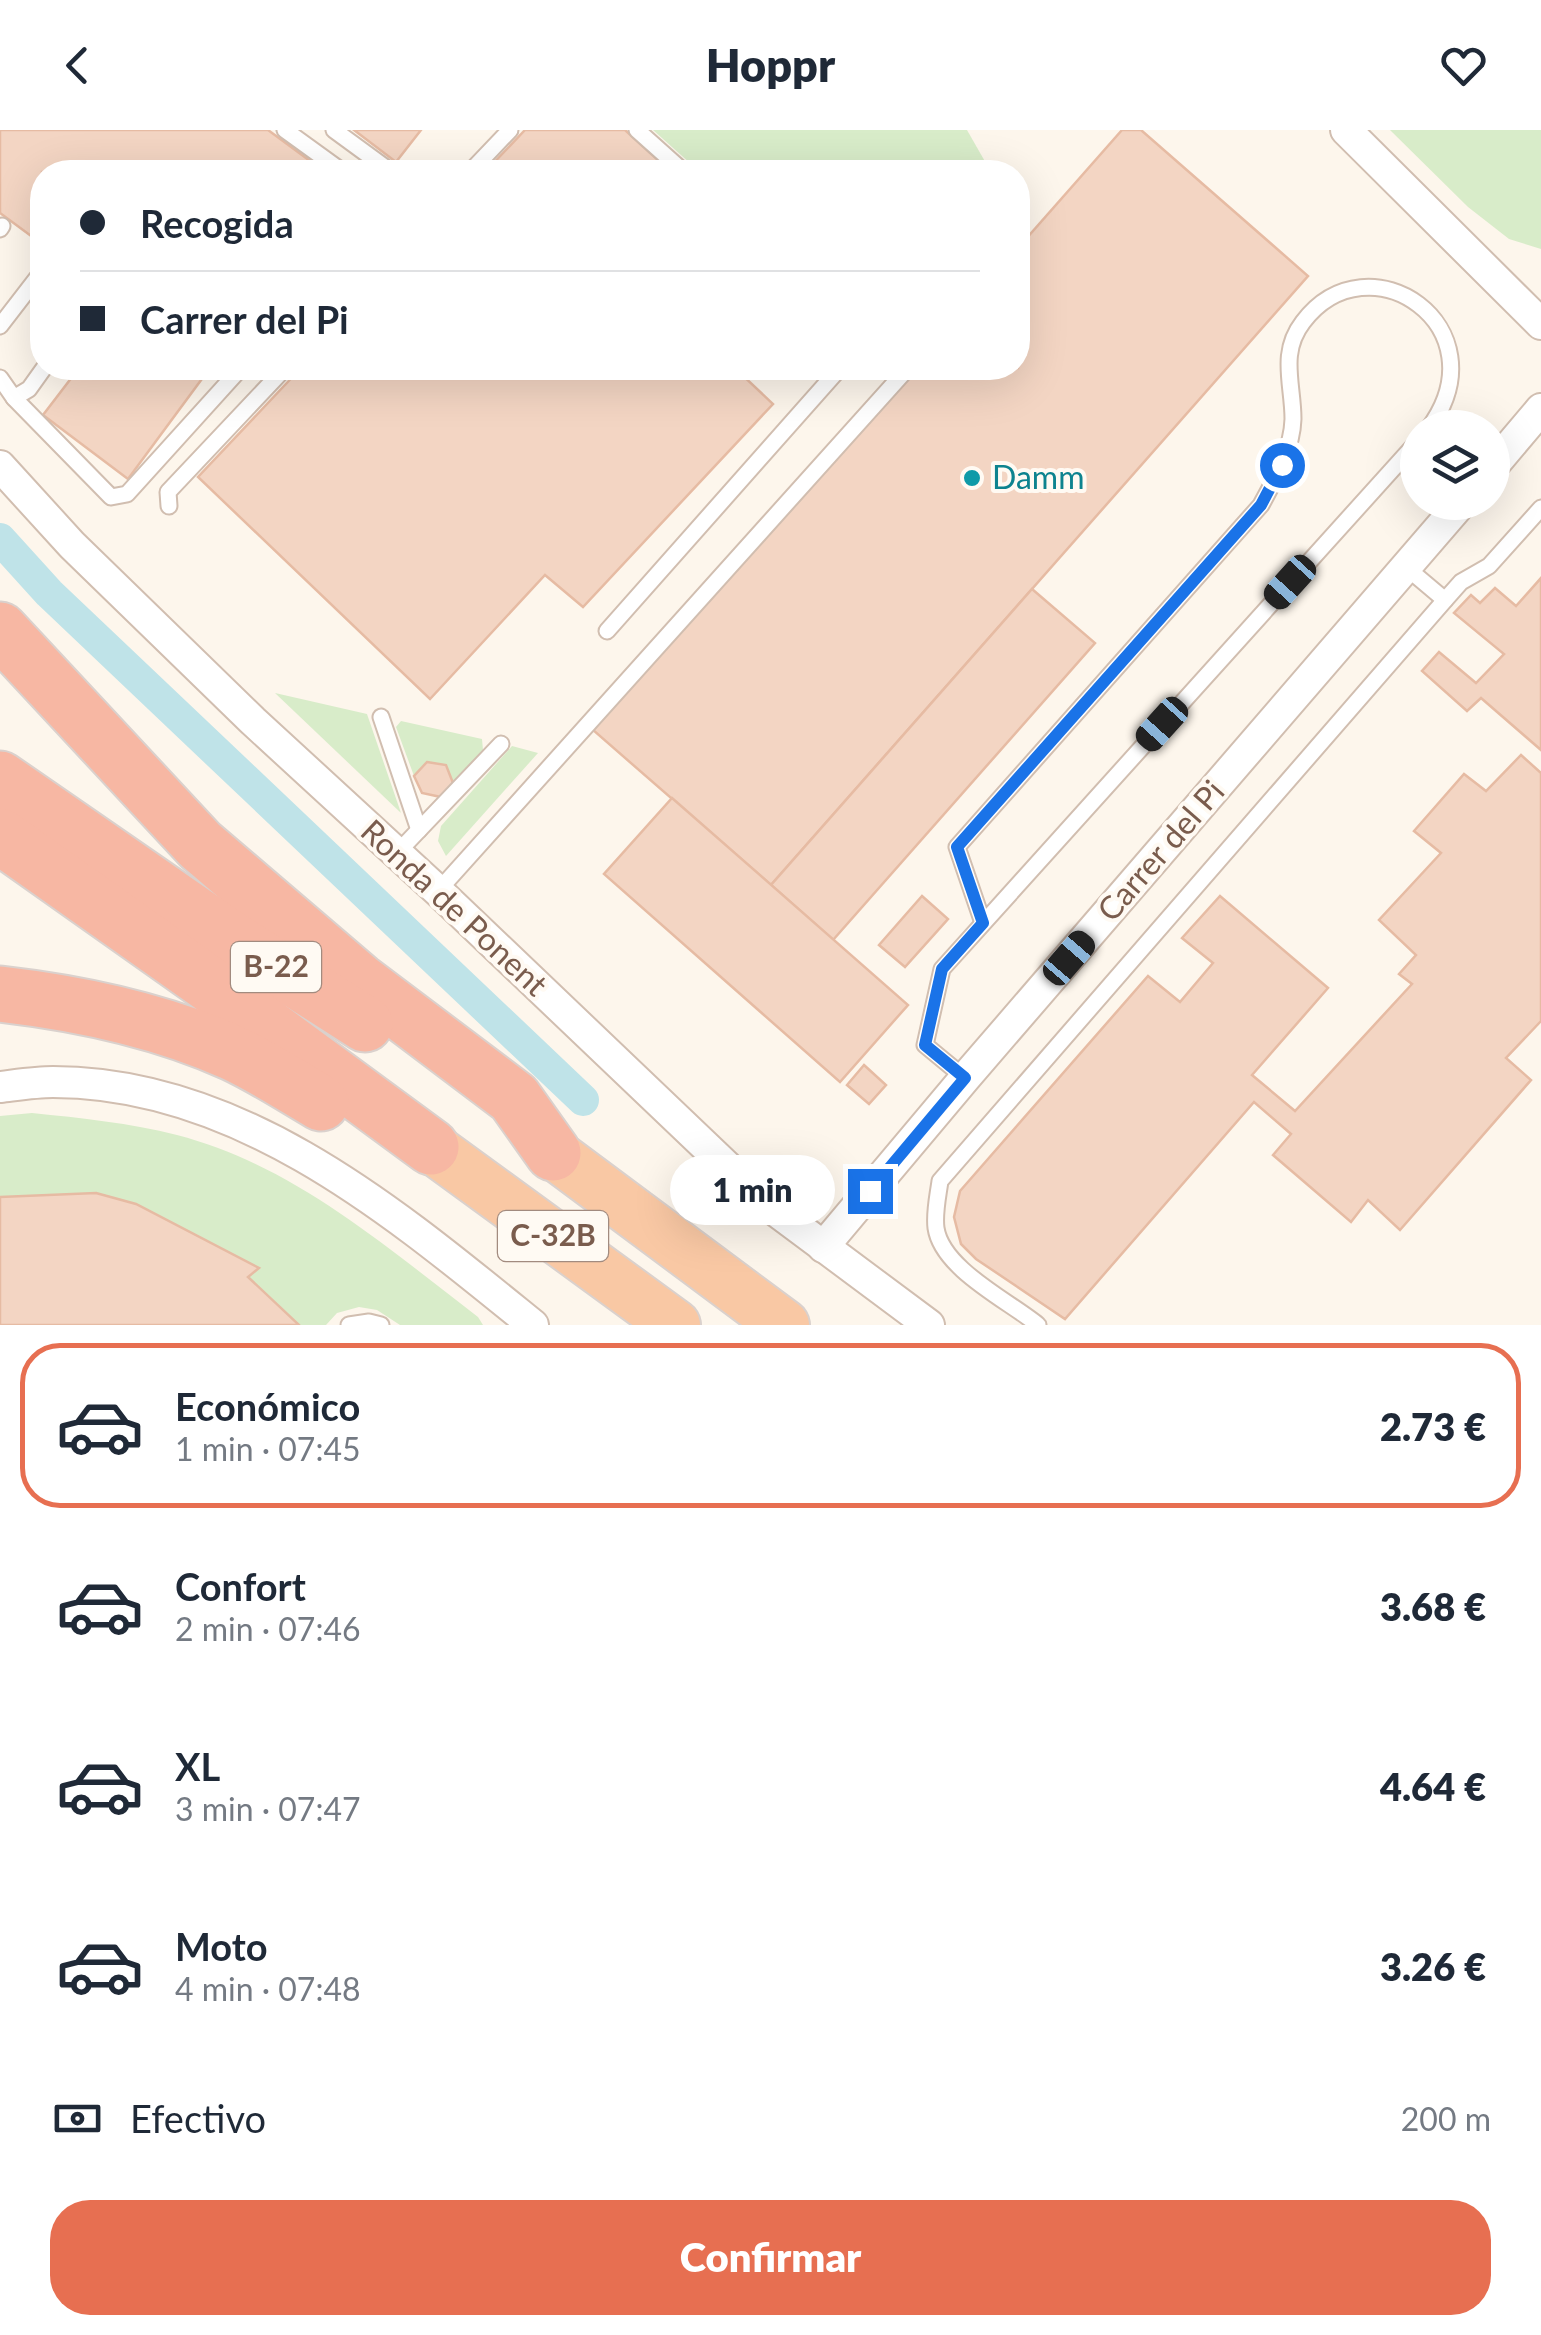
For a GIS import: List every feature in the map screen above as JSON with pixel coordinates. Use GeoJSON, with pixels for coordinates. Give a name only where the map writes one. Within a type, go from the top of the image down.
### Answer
{"type":"FeatureCollection","features":[{"type":"Feature","properties":{"kind":"highway"},"geometry":{"type":"LineString","coordinates":[[0,630],[200,845],[359,981],[514,1098],[553,1153]]}},
{"type":"Feature","properties":{"kind":"highway","name":"B-22"},"geometry":{"type":"LineString","coordinates":[[0,779],[553,1153]]}},
{"type":"Feature","properties":{"kind":"highway","name":"B-22"},"geometry":{"type":"LineString","coordinates":[[0,836],[430,1147]]}},
{"type":"Feature","properties":{"kind":"highway"},"geometry":{"type":"LineString","coordinates":[[0,883],[219,991]]}},
{"type":"Feature","properties":{"kind":"highway"},"geometry":{"type":"LineString","coordinates":[[0,994],[68,1002],[161,1027],[232,1053],[345,1116],[430,1147]]}},
{"type":"Feature","properties":{"kind":"highway","name":"C-32B"},"geometry":{"type":"LineString","coordinates":[[430,1147],[675,1325]]}},
{"type":"Feature","properties":{"kind":"highway","name":"C-32B"},"geometry":{"type":"LineString","coordinates":[[553,1153],[784,1325]]}},
{"type":"Feature","properties":{"kind":"street"},"geometry":{"type":"LineString","coordinates":[[1346,130],[1541,324]]}},
{"type":"Feature","properties":{"kind":"street"},"geometry":{"type":"LineString","coordinates":[[1510,446],[1541,409]]}},
{"type":"Feature","properties":{"kind":"street","name":"Ronda de Ponent"},"geometry":{"type":"LineString","coordinates":[[0,466],[72,545],[197,667],[764,1202],[929,1325]]}},
{"type":"Feature","properties":{"kind":"street","name":"Carrer del Pi"},"geometry":{"type":"LineString","coordinates":[[823,1248],[1447,520]]}},
{"type":"Feature","properties":{"kind":"street"},"geometry":{"type":"LineString","coordinates":[[0,1087],[53,1082],[123,1088],[238,1122],[321,1166],[452,1260],[533,1325]]}},
{"type":"Feature","properties":{"kind":"lane"},"geometry":{"type":"LineString","coordinates":[[285,130],[326,160]]}},
{"type":"Feature","properties":{"kind":"lane"},"geometry":{"type":"LineString","coordinates":[[334,130],[374,160]]}},
{"type":"Feature","properties":{"kind":"lane"},"geometry":{"type":"LineString","coordinates":[[481,160],[510,130]]}},
{"type":"Feature","properties":{"kind":"lane"},"geometry":{"type":"LineString","coordinates":[[637,130],[671,160]]}},
{"type":"Feature","properties":{"kind":"lane"},"geometry":{"type":"LineString","coordinates":[[0,326],[30,287]]}},
{"type":"Feature","properties":{"kind":"lane"},"geometry":{"type":"LineString","coordinates":[[983,923],[957,847],[1261,505],[1282,465],[1293,421],[1287,364],[1291,344],[1314,310],[1330,298],[1368,288],[1404,295],[1434,318],[1450,350],[1452,370],[1450,391],[1440,410]]}},
{"type":"Feature","properties":{"kind":"lane"},"geometry":{"type":"LineString","coordinates":[[0,378],[14,398],[111,498],[127,494],[230,380]]}},
{"type":"Feature","properties":{"kind":"lane"},"geometry":{"type":"LineString","coordinates":[[14,398],[35,380]]}},
{"type":"Feature","properties":{"kind":"lane"},"geometry":{"type":"LineString","coordinates":[[168,506],[168,492],[275,380]]}},
{"type":"Feature","properties":{"kind":"lane"},"geometry":{"type":"LineString","coordinates":[[607,631],[829,380]]}},
{"type":"Feature","properties":{"kind":"lane"},"geometry":{"type":"LineString","coordinates":[[438,891],[897,380]]}},
{"type":"Feature","properties":{"kind":"lane"},"geometry":{"type":"LineString","coordinates":[[965,1078],[925,1045],[942,969],[1400,461]]}},
{"type":"Feature","properties":{"kind":"lane"},"geometry":{"type":"LineString","coordinates":[[1038,1325],[956,1264],[936,1227],[940,1180],[1444,600],[1461,582],[1488,566],[1541,508]]}},
{"type":"Feature","properties":{"kind":"lane"},"geometry":{"type":"LineString","coordinates":[[1407,568],[1444,600]]}},
{"type":"Feature","properties":{"kind":"lane"},"geometry":{"type":"LineString","coordinates":[[381,716],[419,830]]}},
{"type":"Feature","properties":{"kind":"lane"},"geometry":{"type":"LineString","coordinates":[[397,853],[501,744]]}},
{"type":"Feature","properties":{"kind":"lane"},"geometry":{"type":"LineString","coordinates":[[349,1325],[381,1325]]}},
{"type":"Feature","properties":{"kind":"green space"},"geometry":{"type":"Polygon","coordinates":[[[653,130],[967,130],[984,160],[687,160],[653,130]]]}},
{"type":"Feature","properties":{"kind":"green space"},"geometry":{"type":"Polygon","coordinates":[[[1390,130],[1541,130],[1541,249],[1509,239],[1468,207],[1390,130]]]}},
{"type":"Feature","properties":{"kind":"green space"},"geometry":{"type":"Polygon","coordinates":[[[275,693],[367,714],[401,813],[275,693]]]}},
{"type":"Feature","properties":{"kind":"green space"},"geometry":{"type":"Polygon","coordinates":[[[401,721],[482,739],[483,750],[453,783],[445,765],[427,762],[414,776],[396,727],[401,721]]]}},
{"type":"Feature","properties":{"kind":"green space"},"geometry":{"type":"Polygon","coordinates":[[[512,746],[538,753],[446,856],[438,841],[441,826],[512,746]]]}},
{"type":"Feature","properties":{"kind":"green space"},"geometry":{"type":"Polygon","coordinates":[[[32,1113],[105,1121],[177,1135],[260,1166],[372,1236],[478,1317],[483,1325],[400,1325],[377,1310],[359,1307],[337,1313],[326,1325],[299,1325],[248,1277],[258,1267],[136,1204],[0,1197],[0,1116],[32,1113]]]}},
{"type":"Feature","properties":{"kind":"building"},"geometry":{"type":"Polygon","coordinates":[[[0,130],[268,130],[309,160],[30,160],[30,235],[0,213],[0,130]]]}},
{"type":"Feature","properties":{"kind":"building"},"geometry":{"type":"Polygon","coordinates":[[[354,130],[421,130],[398,160],[354,130]]]}},
{"type":"Feature","properties":{"kind":"building"},"geometry":{"type":"Polygon","coordinates":[[[525,130],[625,130],[658,160],[496,160],[525,130]]]}},
{"type":"Feature","properties":{"kind":"building","name":"Damm"},"geometry":{"type":"Polygon","coordinates":[[[1122,130],[1141,130],[1308,276],[771,885],[593,730],[901,380],[1030,380],[1030,234],[1122,130]]]}},
{"type":"Feature","properties":{"kind":"building"},"geometry":{"type":"Polygon","coordinates":[[[70,380],[201,380],[128,479],[43,415],[70,380]]]}},
{"type":"Feature","properties":{"kind":"building"},"geometry":{"type":"Polygon","coordinates":[[[290,380],[748,380],[773,404],[583,607],[545,575],[430,699],[198,477],[290,380]]]}},
{"type":"Feature","properties":{"kind":"building"},"geometry":{"type":"Polygon","coordinates":[[[1541,578],[1541,750],[1481,698],[1467,711],[1422,671],[1439,652],[1476,683],[1504,654],[1454,613],[1471,595],[1480,603],[1495,588],[1516,606],[1541,578]]]}},
{"type":"Feature","properties":{"kind":"building"},"geometry":{"type":"Polygon","coordinates":[[[1032,589],[1095,643],[833,940],[771,885],[1032,589]]]}},
{"type":"Feature","properties":{"kind":"building"},"geometry":{"type":"Polygon","coordinates":[[[1521,755],[1541,773],[1541,1021],[1506,1058],[1531,1080],[1400,1230],[1368,1200],[1351,1222],[1273,1155],[1291,1134],[1254,1102],[1065,1319],[976,1259],[961,1244],[954,1217],[960,1191],[1148,976],[1180,1002],[1213,963],[1182,938],[1220,896],[1328,988],[1252,1075],[1295,1111],[1412,984],[1399,974],[1416,955],[1379,920],[1441,853],[1414,831],[1464,774],[1486,791],[1521,755]]]}},
{"type":"Feature","properties":{"kind":"building"},"geometry":{"type":"Polygon","coordinates":[[[427,762],[446,765],[453,783],[441,797],[422,793],[414,776],[427,762]]]}},
{"type":"Feature","properties":{"kind":"building"},"geometry":{"type":"Polygon","coordinates":[[[672,798],[908,1005],[840,1082],[604,874],[672,798]]]}},
{"type":"Feature","properties":{"kind":"building"},"geometry":{"type":"Polygon","coordinates":[[[922,896],[948,919],[905,967],[879,945],[922,896]]]}},
{"type":"Feature","properties":{"kind":"building"},"geometry":{"type":"Polygon","coordinates":[[[864,1065],[886,1085],[869,1104],[847,1085],[864,1065]]]}},
{"type":"Feature","properties":{"kind":"building"},"geometry":{"type":"Polygon","coordinates":[[[96,1193],[136,1204],[259,1268],[248,1277],[299,1325],[0,1325],[0,1197],[96,1193]]]}},
{"type":"Feature","properties":{"kind":"waterway"},"geometry":{"type":"LineString","coordinates":[[0,539],[49,593],[583,1100]]}},
{"type":"Feature","properties":{"kind":"place","name":"Damm"},"geometry":{"type":"Point","coordinates":[972,478]}},
{"type":"Feature","properties":{"kind":"route"},"geometry":{"type":"LineString","coordinates":[[870,1191],[965,1078],[925,1045],[942,969],[983,923],[957,847],[1261,505],[1282,465]]}}]}
